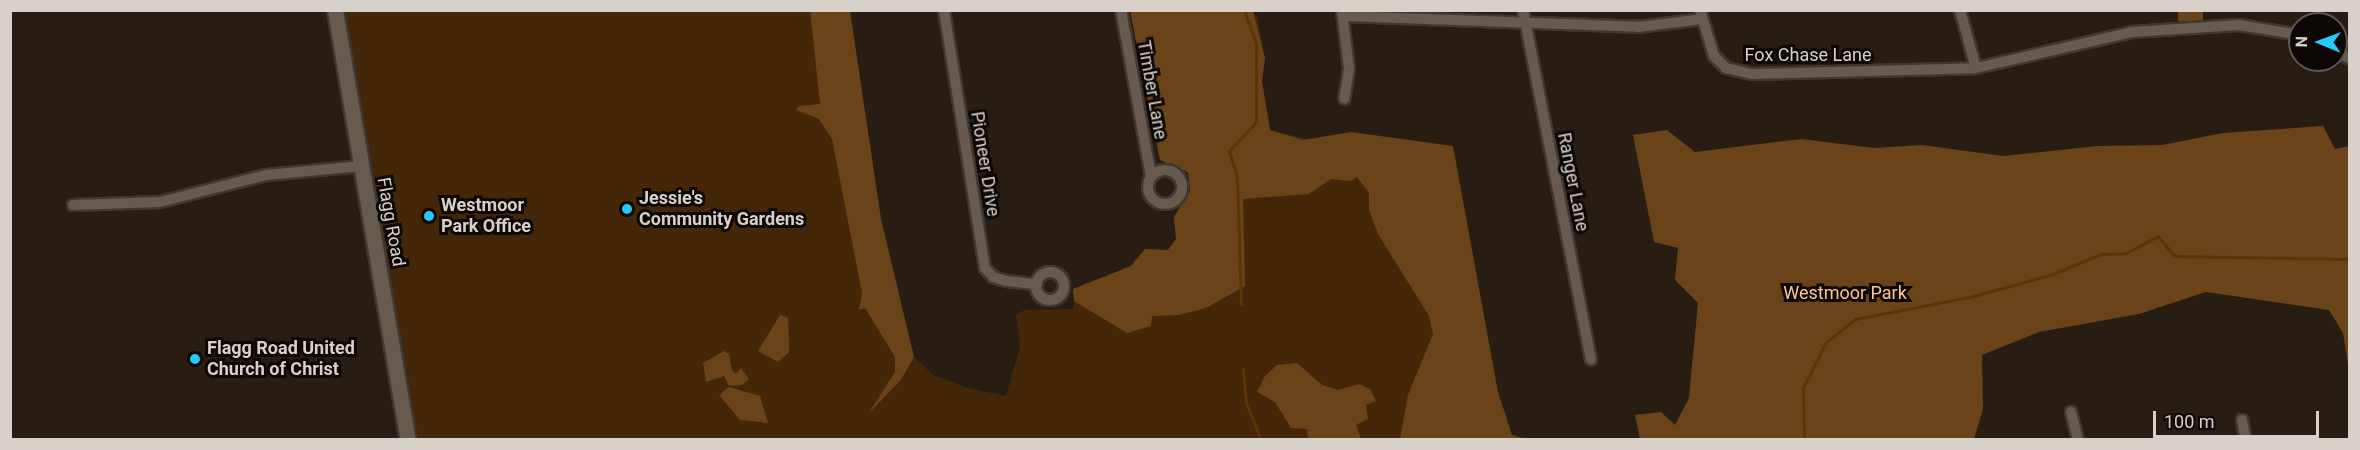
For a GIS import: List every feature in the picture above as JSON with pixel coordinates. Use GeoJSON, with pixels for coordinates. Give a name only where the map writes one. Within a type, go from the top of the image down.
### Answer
{"type":"FeatureCollection","features":[{"type":"Feature","properties":{"kind":"street","name":"Flagg Road"},"geometry":{"type":"LineString","coordinates":[[335,10],[408,440]]}},
{"type":"Feature","properties":{"kind":"street","name":"Pioneer Drive"},"geometry":{"type":"LineString","coordinates":[[944,10],[985,268],[993,277],[1037,284]]}},
{"type":"Feature","properties":{"kind":"street","name":"Timber Lane"},"geometry":{"type":"LineString","coordinates":[[1121,10],[1151,176]]}},
{"type":"Feature","properties":{"kind":"street"},"geometry":{"type":"LineString","coordinates":[[1960,10],[1976,68]]}},
{"type":"Feature","properties":{"kind":"street"},"geometry":{"type":"LineString","coordinates":[[1343,13],[1349,69],[1344,99]]}},
{"type":"Feature","properties":{"kind":"street","name":"Fox Chase Lane"},"geometry":{"type":"LineString","coordinates":[[1343,13],[1524,16],[1638,27],[1701,15],[1710,51],[1719,62],[1735,71],[1976,68],[2132,32],[2239,25],[2288,33]]}},
{"type":"Feature","properties":{"kind":"street","name":"Ranger Lane"},"geometry":{"type":"LineString","coordinates":[[1524,16],[1591,359]]}},
{"type":"Feature","properties":{"kind":"street"},"geometry":{"type":"LineString","coordinates":[[73,205],[160,202],[266,175],[362,166]]}},
{"type":"Feature","properties":{"kind":"street"},"geometry":{"type":"LineString","coordinates":[[2072,412],[2078,440]]}},
{"type":"Feature","properties":{"kind":"street"},"geometry":{"type":"LineString","coordinates":[[2242,420],[2246,440]]}},
{"type":"Feature","properties":{"kind":"shaded area"},"geometry":{"type":"Polygon","coordinates":[[[1219,10],[1257,15],[1265,58],[1262,81],[1270,130],[1316,141],[1351,132],[1498,391],[1512,435],[1526,439],[415,439],[339,11],[850,11],[881,219],[914,357],[933,375],[968,388],[1006,396],[1020,347],[1016,315],[1024,310],[1074,309],[1073,289],[1131,266],[1145,249],[1167,250],[1176,240],[1174,217],[1190,191],[1188,173],[1160,160],[1130,11],[1219,10]]]}},
{"type":"Feature","properties":{"kind":"green space"},"geometry":{"type":"Polygon","coordinates":[[[810,11],[850,11],[881,219],[914,357],[900,381],[869,413],[895,372],[895,357],[865,308],[859,310],[862,293],[832,139],[819,119],[796,110],[799,106],[820,104],[810,11]]]}},
{"type":"Feature","properties":{"kind":"green space"},"geometry":{"type":"Polygon","coordinates":[[[1130,11],[1253,11],[1265,58],[1262,81],[1270,130],[1303,140],[1351,132],[1453,146],[1498,392],[1512,435],[1526,439],[1400,439],[1408,395],[1433,334],[1429,316],[1378,234],[1369,210],[1369,193],[1357,177],[1351,181],[1331,179],[1309,194],[1243,199],[1245,286],[1206,308],[1179,315],[1152,316],[1151,326],[1127,333],[1074,301],[1073,289],[1131,266],[1145,249],[1168,250],[1176,239],[1174,217],[1190,191],[1188,172],[1160,160],[1130,11]]]}},
{"type":"Feature","properties":{"kind":"green space"},"geometry":{"type":"Polygon","coordinates":[[[2178,11],[2203,11],[2203,21],[2178,21],[2178,11]]]}},
{"type":"Feature","properties":{"kind":"green space","name":"Westmoor Park"},"geometry":{"type":"Polygon","coordinates":[[[2323,126],[2335,149],[2349,146],[2349,370],[2343,333],[2329,310],[2206,292],[2139,314],[2039,332],[1982,355],[1983,409],[1974,439],[1640,439],[1635,415],[1661,412],[1675,425],[1689,398],[1698,303],[1675,280],[1678,248],[1654,242],[1633,135],[1667,130],[1695,152],[1801,139],[1874,148],[1922,145],[2003,156],[2098,146],[2162,145],[2223,133],[2323,126]]]}},
{"type":"Feature","properties":{"kind":"green space"},"geometry":{"type":"Polygon","coordinates":[[[780,315],[788,318],[789,352],[778,362],[758,351],[780,315]]]}},
{"type":"Feature","properties":{"kind":"green space"},"geometry":{"type":"Polygon","coordinates":[[[724,351],[729,354],[732,370],[736,374],[741,368],[749,379],[742,385],[729,386],[724,376],[706,382],[703,363],[724,351]]]}},
{"type":"Feature","properties":{"kind":"green space"},"geometry":{"type":"Polygon","coordinates":[[[1297,363],[1322,385],[1338,390],[1359,384],[1370,389],[1376,401],[1366,405],[1368,419],[1356,425],[1361,439],[1308,439],[1307,429],[1291,428],[1275,402],[1257,392],[1265,376],[1277,365],[1297,363]]]}},
{"type":"Feature","properties":{"kind":"green space"},"geometry":{"type":"Polygon","coordinates":[[[729,387],[760,396],[768,423],[740,420],[719,395],[729,387]]]}},
{"type":"Feature","properties":{"kind":"waterway"},"geometry":{"type":"LineString","coordinates":[[1241,304],[1237,177],[1229,151],[1256,122],[1256,43],[1244,10]]}},
{"type":"Feature","properties":{"kind":"waterway"},"geometry":{"type":"LineString","coordinates":[[1804,440],[1803,388],[1826,342],[1855,319],[1974,296],[2053,274],[2101,254],[2126,253],[2158,236],[2174,256],[2350,259]]}},
{"type":"Feature","properties":{"kind":"waterway"},"geometry":{"type":"LineString","coordinates":[[1243,369],[1246,403],[1261,440]]}},
{"type":"Feature","properties":{"kind":"place","name":"Jessie's Community Gardens"},"geometry":{"type":"Point","coordinates":[627,209]}},
{"type":"Feature","properties":{"kind":"place","name":"Westmoor Park Office"},"geometry":{"type":"Point","coordinates":[429,216]}},
{"type":"Feature","properties":{"kind":"place","name":"Flagg Road United Church of Christ"},"geometry":{"type":"Point","coordinates":[195,359]}}]}
